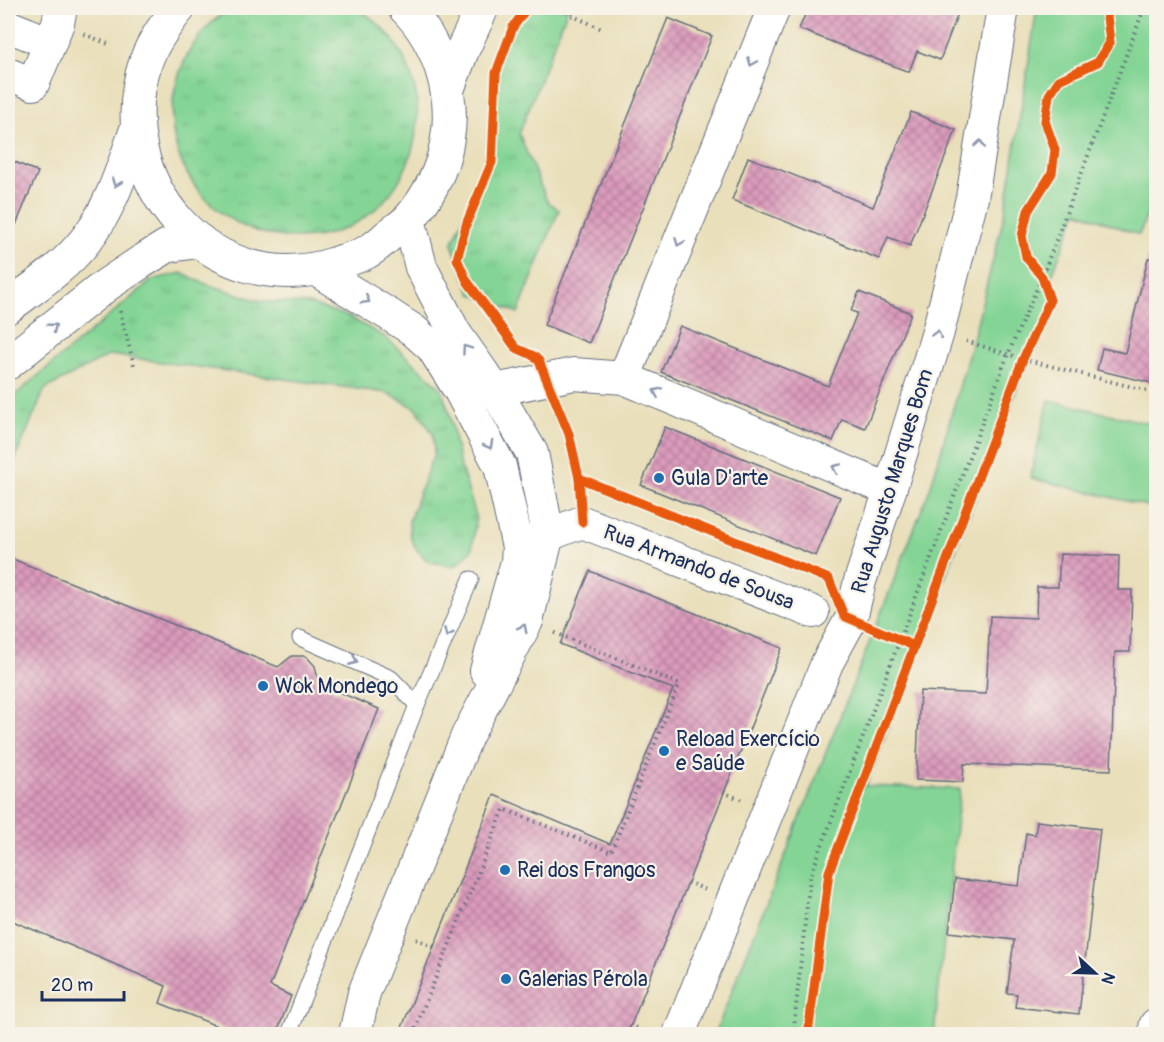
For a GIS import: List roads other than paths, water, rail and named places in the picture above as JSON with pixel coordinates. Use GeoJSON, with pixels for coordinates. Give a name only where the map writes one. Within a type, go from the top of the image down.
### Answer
{"type":"FeatureCollection","features":[{"type":"Feature","properties":{"kind":"main road"},"geometry":{"type":"LineString","coordinates":[[179,8],[160,31],[146,60],[137,94],[137,128],[143,161],[156,192],[175,219],[200,241],[226,257],[255,267],[285,272],[316,270],[366,253],[409,219],[429,191],[443,160],[450,126],[447,92],[436,52],[416,18],[405,8]]}},
{"type":"Feature","properties":{"kind":"main road"},"geometry":{"type":"LineString","coordinates":[[447,92],[482,8]]}},
{"type":"Feature","properties":{"kind":"main road"},"geometry":{"type":"LineString","coordinates":[[8,307],[57,269],[85,241],[114,190],[137,128]]}},
{"type":"Feature","properties":{"kind":"main road"},"geometry":{"type":"LineString","coordinates":[[8,363],[105,285],[141,262],[167,246],[200,241]]}},
{"type":"Feature","properties":{"kind":"main road"},"geometry":{"type":"LineString","coordinates":[[1155,1035],[1156,1024]]}},
{"type":"Feature","properties":{"kind":"street"},"geometry":{"type":"LineString","coordinates":[[8,74],[33,84],[62,8]]}},
{"type":"Feature","properties":{"kind":"street"},"geometry":{"type":"LineString","coordinates":[[624,378],[774,8]]}},
{"type":"Feature","properties":{"kind":"street","name":"Rua Augusto Marques Bom"},"geometry":{"type":"LineString","coordinates":[[679,1035],[827,663],[851,619],[860,581],[938,332],[972,198],[1003,8]]}},
{"type":"Feature","properties":{"kind":"street"},"geometry":{"type":"LineString","coordinates":[[8,26],[50,43]]}},
{"type":"Feature","properties":{"kind":"street"},"geometry":{"type":"LineString","coordinates":[[355,1035],[364,993],[467,736],[527,621],[548,534],[532,453],[495,390],[455,333],[421,267],[409,219]]}},
{"type":"Feature","properties":{"kind":"street"},"geometry":{"type":"LineString","coordinates":[[316,270],[413,330],[432,347],[460,391],[500,466],[518,547],[517,562],[467,736]]}},
{"type":"Feature","properties":{"kind":"street"},"geometry":{"type":"LineString","coordinates":[[460,391],[495,390],[574,374],[624,378],[890,490]]}},
{"type":"Feature","properties":{"kind":"street","name":"Rua Armando de Sousa"},"geometry":{"type":"LineString","coordinates":[[518,547],[582,522],[813,612]]}},
{"type":"Feature","properties":{"kind":"street","name":"Rua Armando de Sousa"},"geometry":{"type":"LineString","coordinates":[[813,612],[860,581]]}},
{"type":"Feature","properties":{"kind":"street","name":"Rua Armando de Sousa"},"geometry":{"type":"LineString","coordinates":[[813,612],[827,663]]}},
{"type":"Feature","properties":{"kind":"street"},"geometry":{"type":"LineString","coordinates":[[336,1035],[364,993]]}},
{"type":"Feature","properties":{"kind":"lane"},"geometry":{"type":"LineString","coordinates":[[289,1035],[417,705],[471,579]]}},
{"type":"Feature","properties":{"kind":"lane"},"geometry":{"type":"LineString","coordinates":[[300,638],[379,671],[391,678],[417,705]]}},
{"type":"Feature","properties":{"kind":"place","name":"Gula D'arte"},"geometry":{"type":"Point","coordinates":[659,478]}},
{"type":"Feature","properties":{"kind":"place","name":"Wok Mondego"},"geometry":{"type":"Point","coordinates":[263,686]}},
{"type":"Feature","properties":{"kind":"place","name":"Reload Exercício e Saúde"},"geometry":{"type":"Point","coordinates":[664,751]}},
{"type":"Feature","properties":{"kind":"place","name":"Rei dos Frangos"},"geometry":{"type":"Point","coordinates":[505,870]}},
{"type":"Feature","properties":{"kind":"place","name":"Galerias Pérola"},"geometry":{"type":"Point","coordinates":[506,979]}}]}
